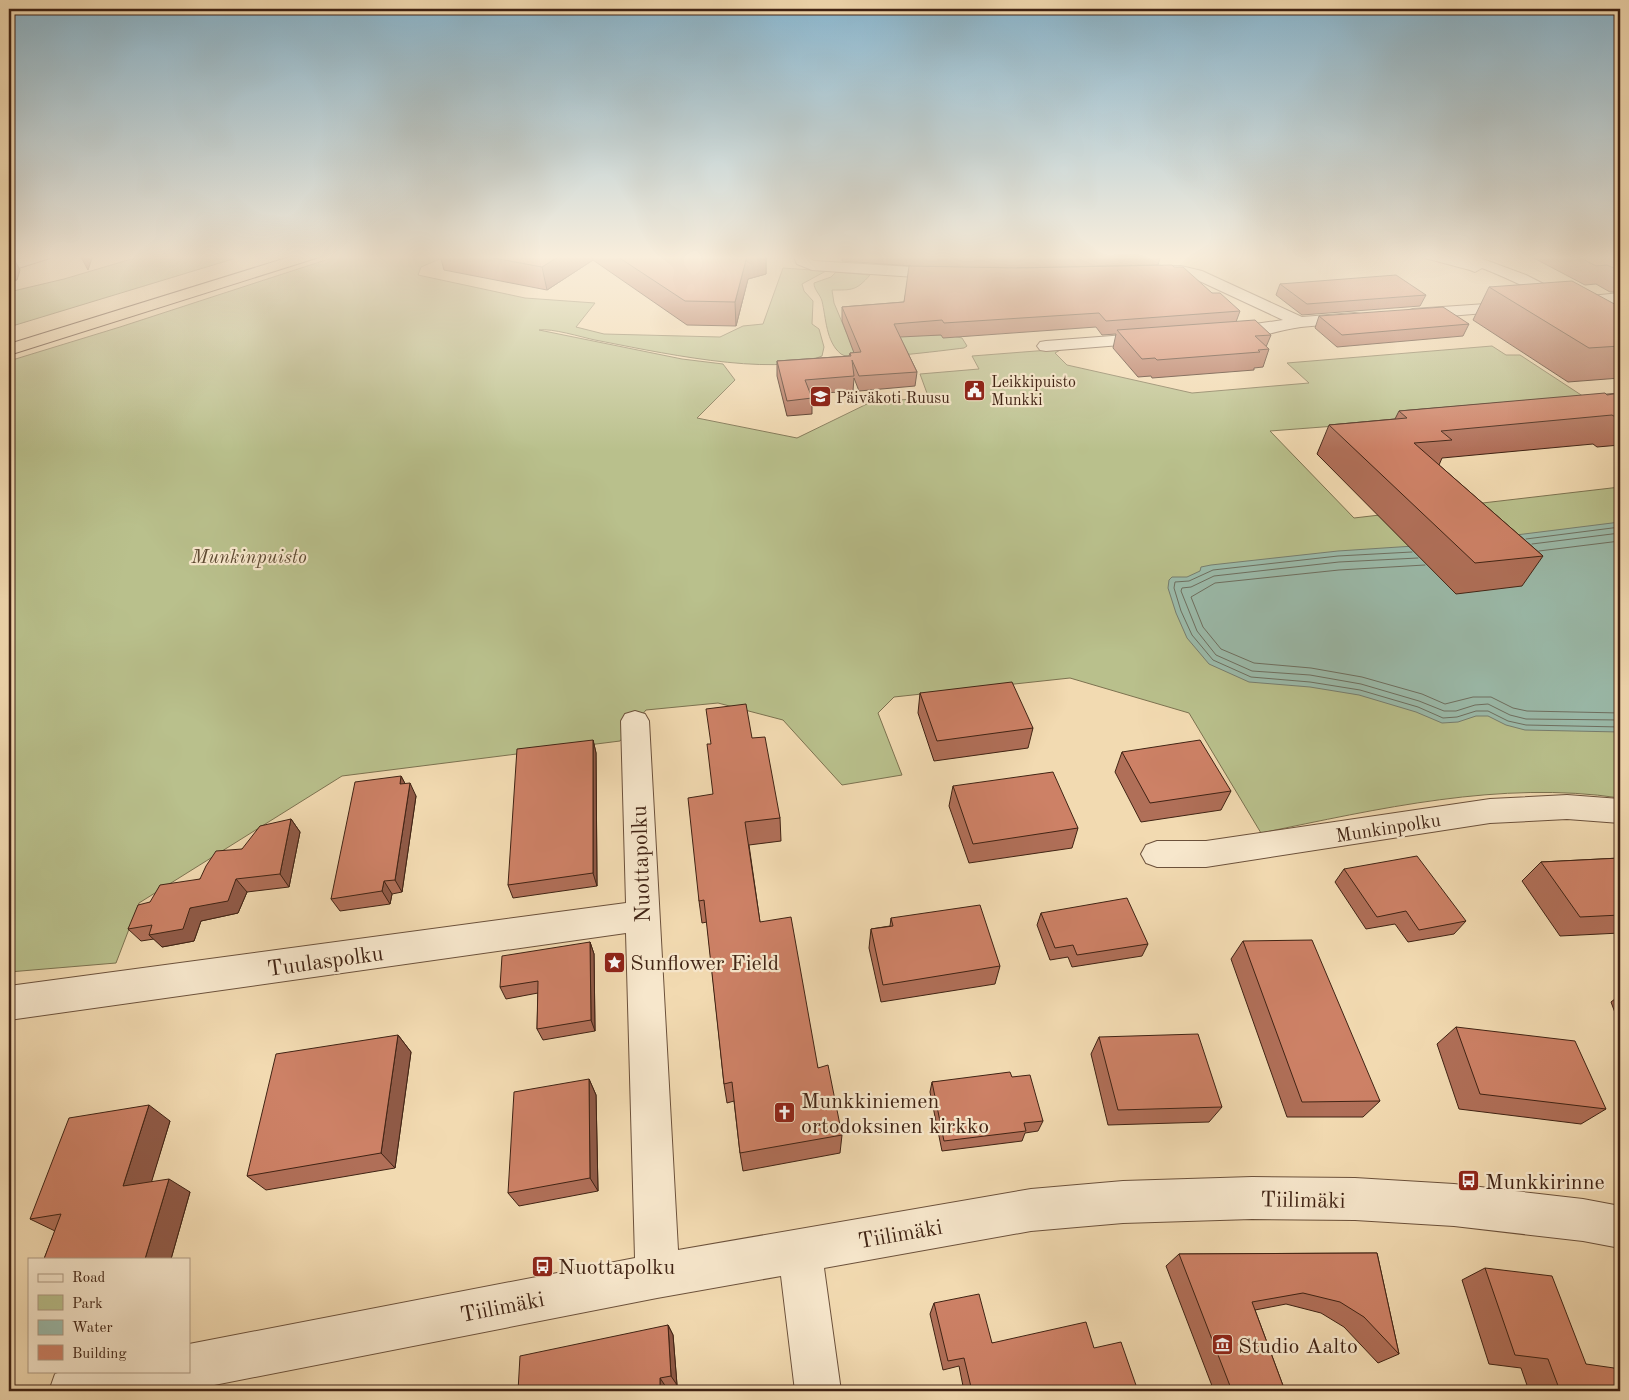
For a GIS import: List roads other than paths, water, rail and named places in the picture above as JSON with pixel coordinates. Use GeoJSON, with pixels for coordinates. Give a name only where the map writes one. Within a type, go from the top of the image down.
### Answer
{"type":"FeatureCollection","features":[{"type":"Feature","properties":{"kind":"highway"},"geometry":{"type":"LineString","coordinates":[[9,335],[56,320]]}},
{"type":"Feature","properties":{"kind":"highway"},"geometry":{"type":"LineString","coordinates":[[9,350],[103,320]]}},
{"type":"Feature","properties":{"kind":"street"},"geometry":{"type":"LineString","coordinates":[[1213,334],[1261,330],[1300,322],[1323,320]]}},
{"type":"Feature","properties":{"kind":"street"},"geometry":{"type":"LineString","coordinates":[[1600,320],[1620,332]]}},
{"type":"Feature","properties":{"kind":"street"},"geometry":{"type":"LineString","coordinates":[[1046,346],[1165,337]]}},
{"type":"Feature","properties":{"kind":"street","name":"Nuottapolku"},"geometry":{"type":"LineString","coordinates":[[636,721],[657,1276]]}},
{"type":"Feature","properties":{"kind":"street","name":"Munkinpolku"},"geometry":{"type":"LineString","coordinates":[[1157,854],[1206,854],[1490,811],[1567,807],[1620,811]]}},
{"type":"Feature","properties":{"kind":"street","name":"Tuulaspolku"},"geometry":{"type":"LineString","coordinates":[[9,1003],[643,930]]}},
{"type":"Feature","properties":{"kind":"street","name":"Tiilimäki"},"geometry":{"type":"LineString","coordinates":[[190,1367],[657,1276],[1031,1210],[1123,1202],[1242,1198],[1355,1200],[1454,1205],[1583,1220],[1620,1227]]}},
{"type":"Feature","properties":{"kind":"street"},"geometry":{"type":"LineString","coordinates":[[800,1250],[818,1391]]}},
{"type":"Feature","properties":{"kind":"street"},"geometry":{"type":"LineString","coordinates":[[72,1391],[164,1372]]}},
{"type":"Feature","properties":{"kind":"water"},"geometry":{"type":"Polygon","coordinates":[[[1620,522],[1620,732],[1525,730],[1506,725],[1488,716],[1476,716],[1458,722],[1442,723],[1416,712],[1359,695],[1310,687],[1249,682],[1209,664],[1187,638],[1168,588],[1169,580],[1172,577],[1187,577],[1200,571],[1201,567],[1211,565],[1338,551],[1505,540],[1516,535],[1620,522]]]}},
{"type":"Feature","properties":{"kind":"place","name":"Leikkipuisto Munkki"},"geometry":{"type":"Point","coordinates":[975,390]}},
{"type":"Feature","properties":{"kind":"place","name":"Päiväkoti Ruusu"},"geometry":{"type":"Point","coordinates":[820,397]}},
{"type":"Feature","properties":{"kind":"place","name":"Sunflower Field"},"geometry":{"type":"Point","coordinates":[614,962]}},
{"type":"Feature","properties":{"kind":"place","name":"Munkkiniemen ortodoksinen kirkko"},"geometry":{"type":"Point","coordinates":[785,1113]}},
{"type":"Feature","properties":{"kind":"place","name":"Munkkirinne"},"geometry":{"type":"Point","coordinates":[1469,1181]}},
{"type":"Feature","properties":{"kind":"place","name":"Nuottapolku"},"geometry":{"type":"Point","coordinates":[542,1266]}},
{"type":"Feature","properties":{"kind":"place","name":"Studio Aalto"},"geometry":{"type":"Point","coordinates":[1222,1345]}},
{"type":"Feature","properties":{"kind":"park label","name":"Munkinpuisto"},"geometry":{"type":"Point","coordinates":[249,556]}}]}
